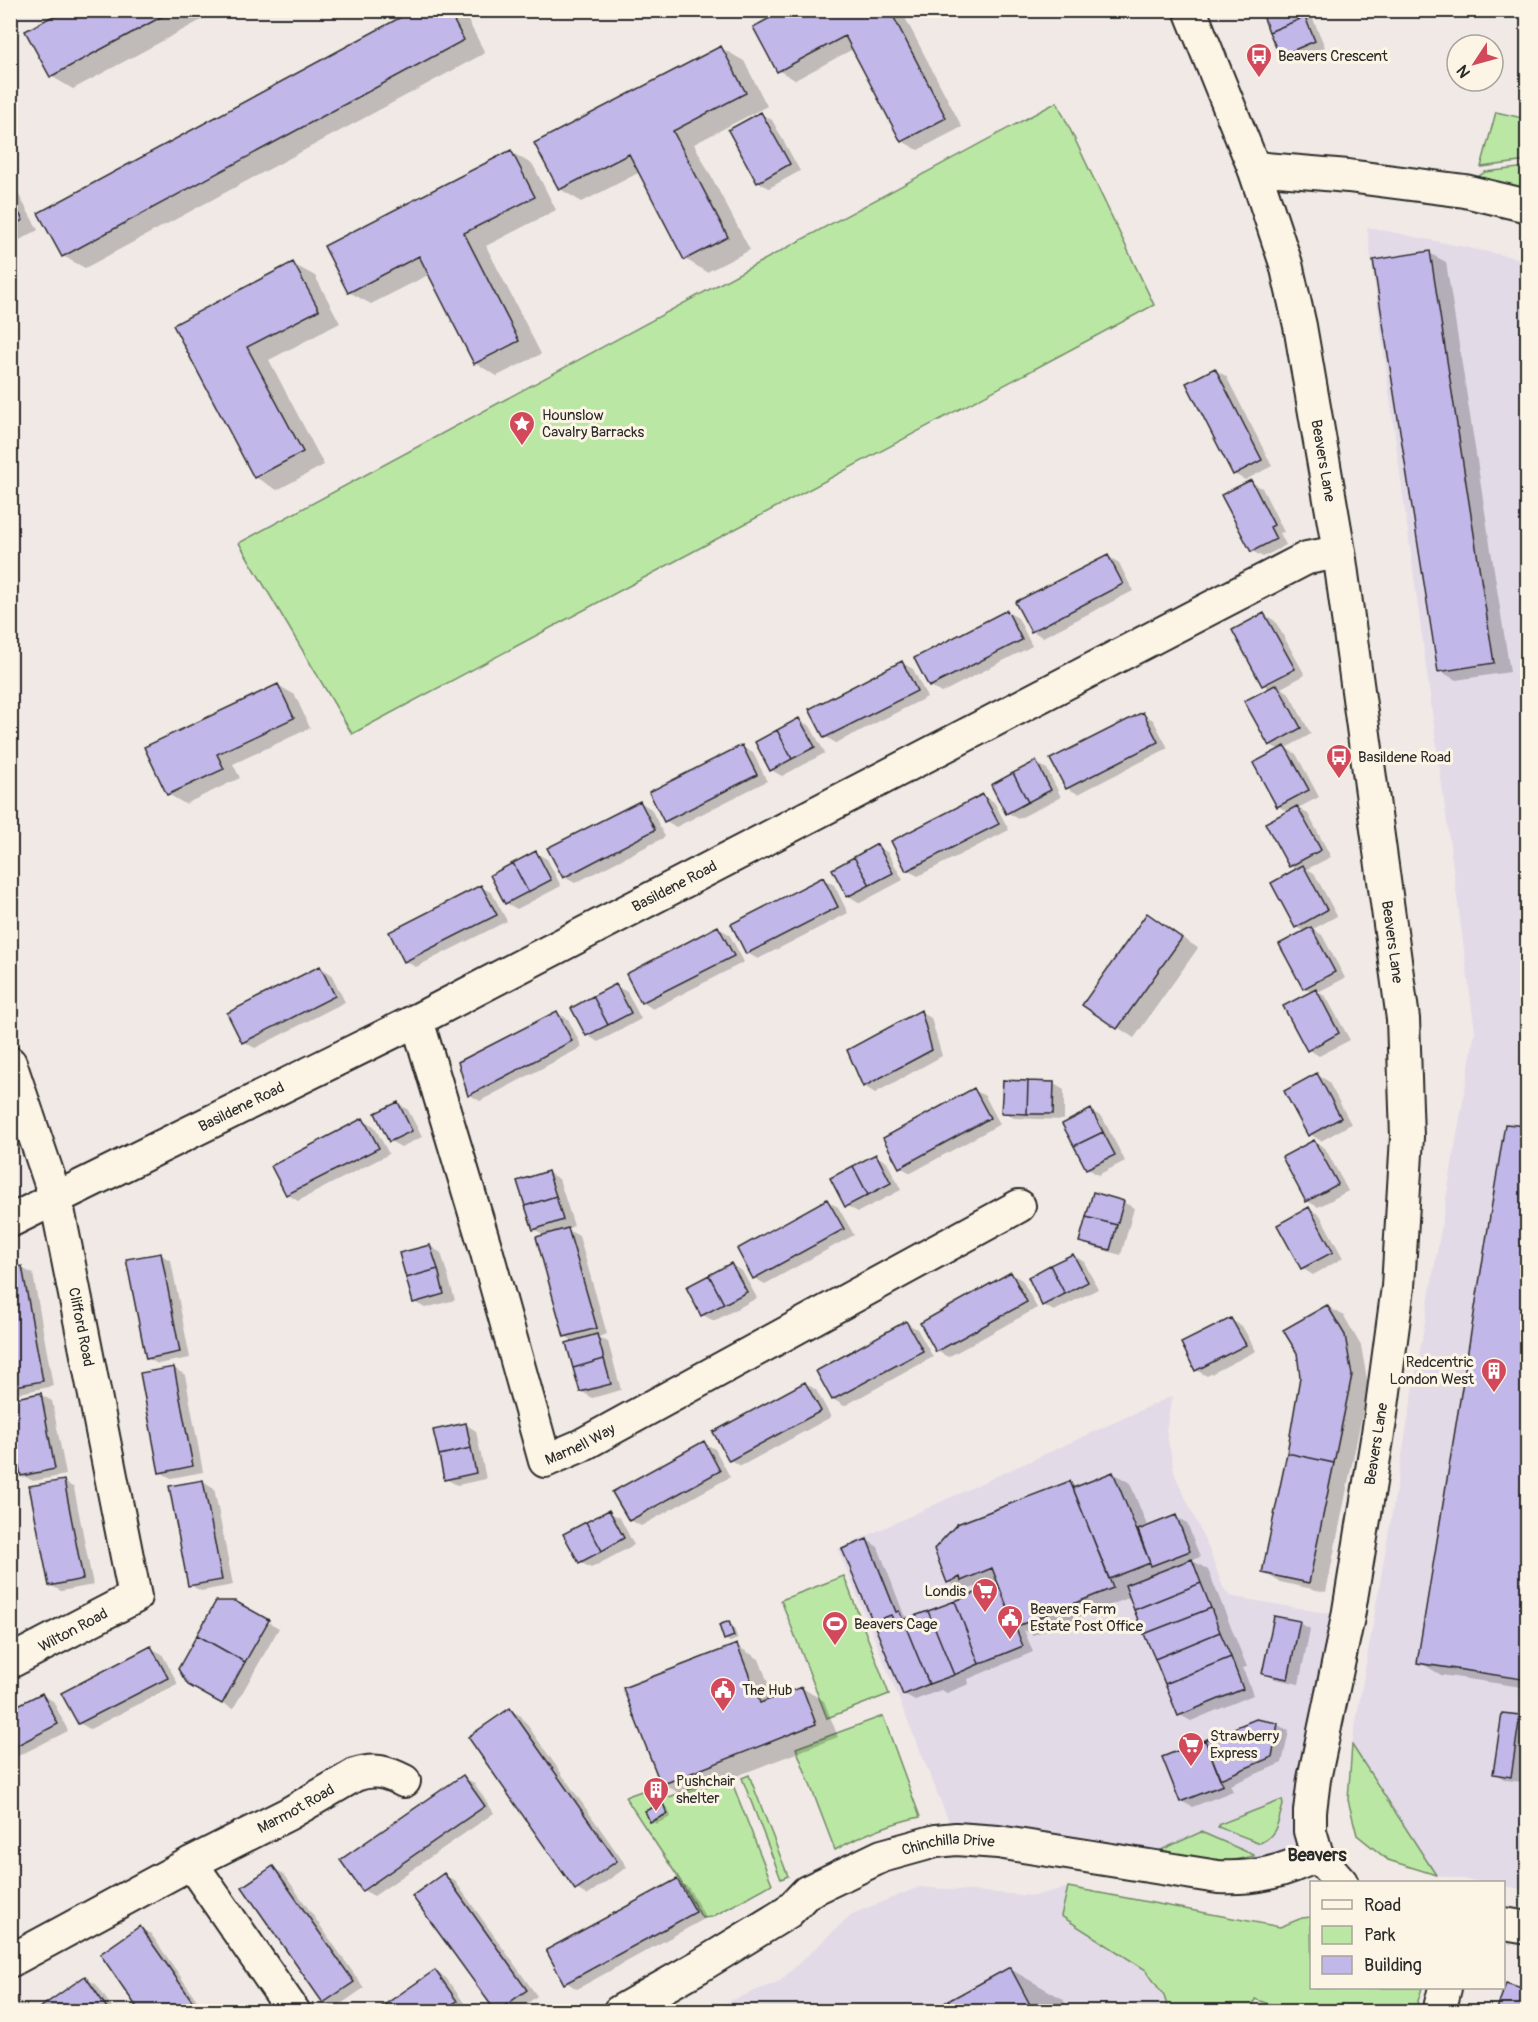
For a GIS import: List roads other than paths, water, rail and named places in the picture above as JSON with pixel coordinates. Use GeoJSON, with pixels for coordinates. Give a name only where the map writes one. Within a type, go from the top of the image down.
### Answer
{"type":"FeatureCollection","features":[{"type":"Feature","properties":{"kind":"street","name":"Beavers Lane"},"geometry":{"type":"LineString","coordinates":[[1191,10],[1254,168],[1286,264],[1300,326],[1339,552],[1403,1019],[1407,1137],[1398,1287],[1380,1421],[1348,1617],[1314,1779],[1310,1811],[1310,1832],[1317,1855],[1340,1881]]}},
{"type":"Feature","properties":{"kind":"street"},"geometry":{"type":"LineString","coordinates":[[1254,168],[1348,176],[1465,191],[1527,206]]}},
{"type":"Feature","properties":{"kind":"street","name":"Basildene Road"},"geometry":{"type":"LineString","coordinates":[[10,1221],[417,1020],[1290,566],[1307,558],[1339,552]]}},
{"type":"Feature","properties":{"kind":"street","name":"Marnell Way"},"geometry":{"type":"LineString","coordinates":[[417,1020],[487,1253],[545,1461],[580,1446],[1019,1206]]}},
{"type":"Feature","properties":{"kind":"street","name":"Clifford Road"},"geometry":{"type":"LineString","coordinates":[[10,1064],[56,1199],[135,1597]]}},
{"type":"Feature","properties":{"kind":"street","name":"Wilton Road"},"geometry":{"type":"LineString","coordinates":[[10,1662],[135,1597]]}},
{"type":"Feature","properties":{"kind":"street","name":"Marmot Road"},"geometry":{"type":"LineString","coordinates":[[10,1961],[191,1863],[288,1814],[355,1775],[368,1770],[379,1771],[404,1780]]}},
{"type":"Feature","properties":{"kind":"street","name":"Chinchilla Drive"},"geometry":{"type":"LineString","coordinates":[[619,2012],[732,1948],[788,1912],[807,1892],[882,1856],[936,1841],[956,1839],[998,1842],[1236,1878],[1258,1877],[1280,1872],[1317,1855]]}},
{"type":"Feature","properties":{"kind":"street"},"geometry":{"type":"LineString","coordinates":[[191,1863],[294,2012]]}},
{"type":"Feature","properties":{"kind":"street"},"geometry":{"type":"LineString","coordinates":[[1505,1924],[1527,1928]]}},
{"type":"Feature","properties":{"kind":"street"},"geometry":{"type":"LineString","coordinates":[[1440,2012],[1445,1989]]}},
{"type":"Feature","properties":{"kind":"place","name":"Beavers Crescent"},"geometry":{"type":"Point","coordinates":[1259,79]}},
{"type":"Feature","properties":{"kind":"place","name":"Hounslow Cavalry Barracks"},"geometry":{"type":"Point","coordinates":[522,447]}},
{"type":"Feature","properties":{"kind":"place","name":"Basildene Road"},"geometry":{"type":"Point","coordinates":[1339,780]}},
{"type":"Feature","properties":{"kind":"place","name":"Redcentric London West"},"geometry":{"type":"Point","coordinates":[1494,1394]}},
{"type":"Feature","properties":{"kind":"place","name":"Londis"},"geometry":{"type":"Point","coordinates":[985,1614]}},
{"type":"Feature","properties":{"kind":"place","name":"Beavers Farm Estate Post Office"},"geometry":{"type":"Point","coordinates":[1010,1641]}},
{"type":"Feature","properties":{"kind":"place","name":"Beavers Cage"},"geometry":{"type":"Point","coordinates":[835,1647]}},
{"type":"Feature","properties":{"kind":"place","name":"The Hub"},"geometry":{"type":"Point","coordinates":[723,1713]}},
{"type":"Feature","properties":{"kind":"place","name":"Strawberry Express"},"geometry":{"type":"Point","coordinates":[1191,1768]}},
{"type":"Feature","properties":{"kind":"place","name":"Pushchair shelter"},"geometry":{"type":"Point","coordinates":[656,1813]}},
{"type":"Feature","properties":{"kind":"district","name":"Beavers"},"geometry":{"type":"Point","coordinates":[1317,1855]}}]}
